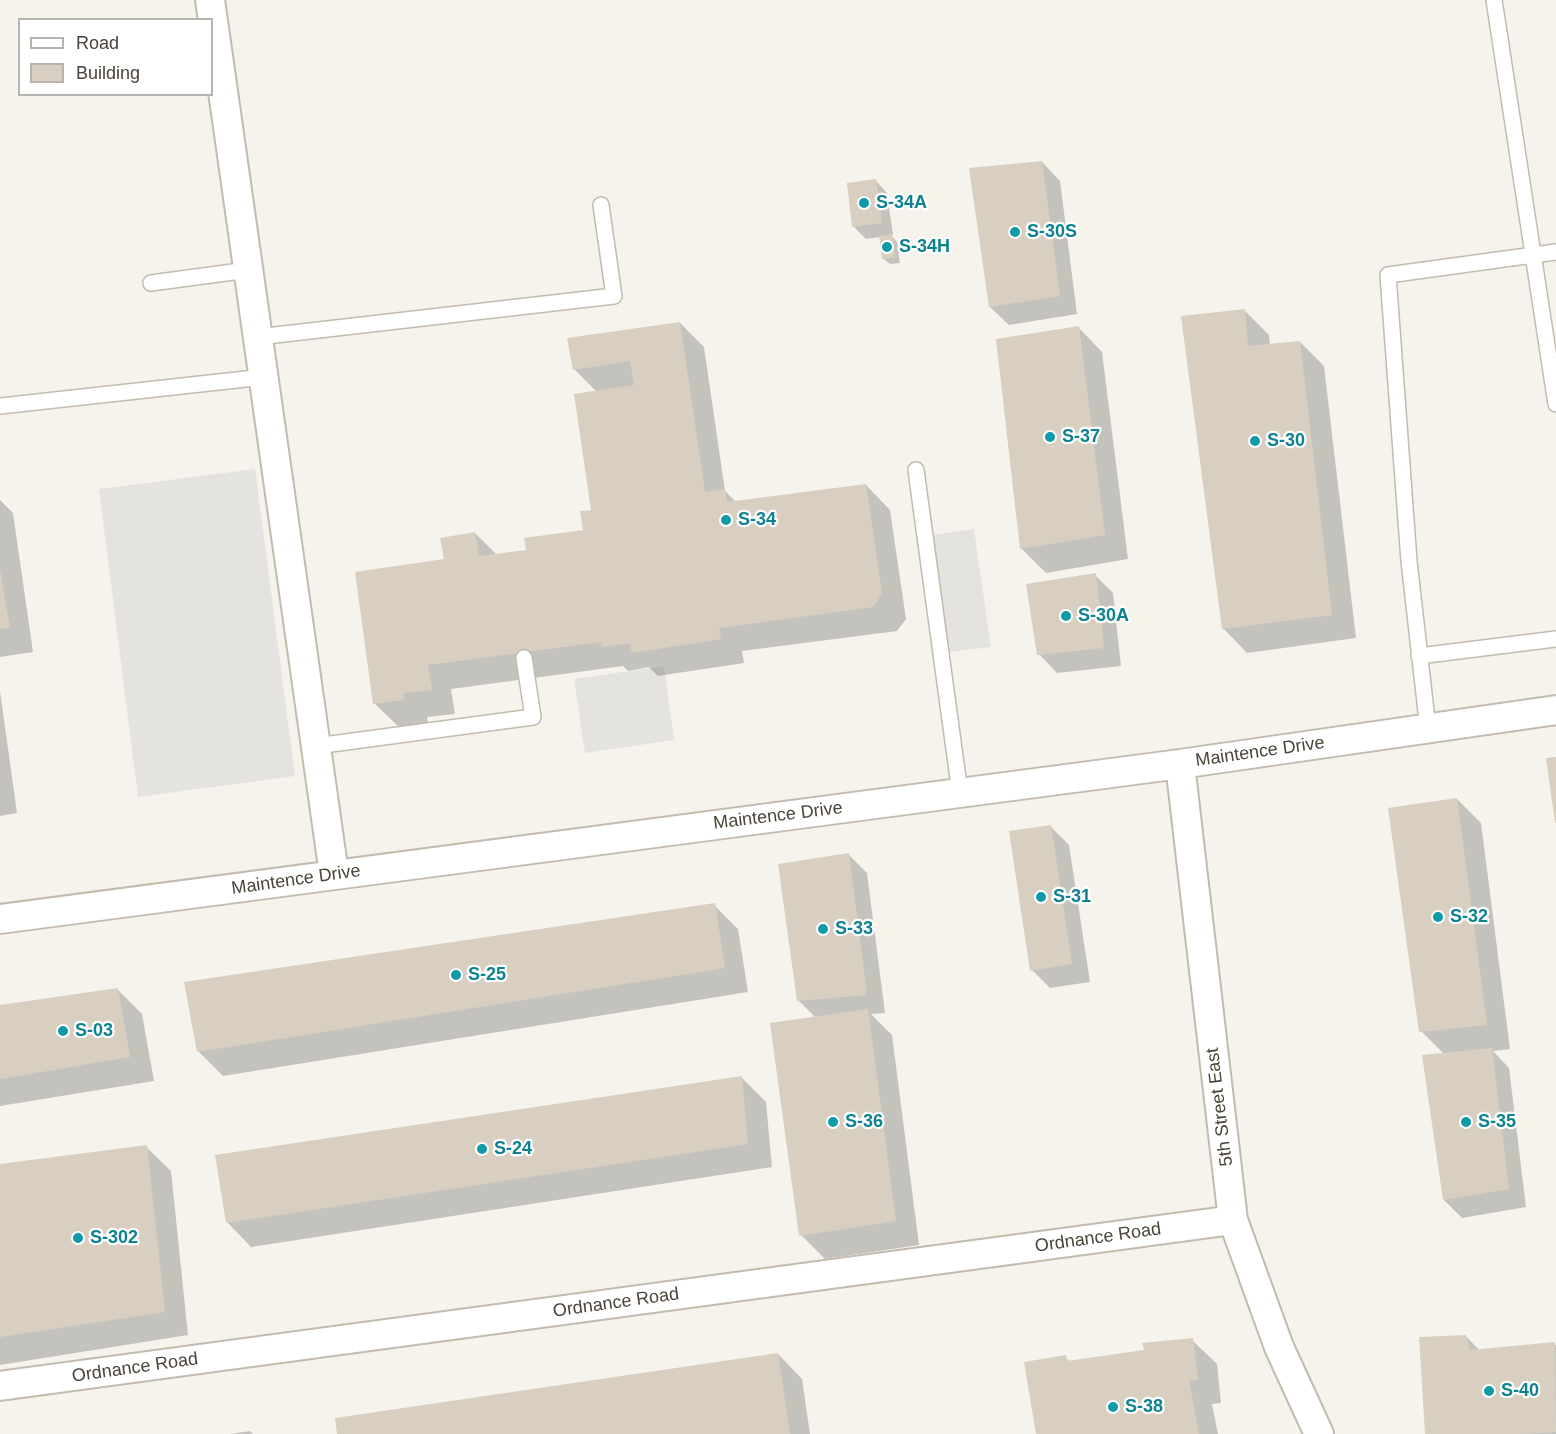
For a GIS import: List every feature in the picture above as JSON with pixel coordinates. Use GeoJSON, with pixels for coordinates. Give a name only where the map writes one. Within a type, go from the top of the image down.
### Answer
{"type":"FeatureCollection","features":[{"type":"Feature","properties":{"kind":"street"},"geometry":{"type":"LineString","coordinates":[[210,0],[213,18]]}},
{"type":"Feature","properties":{"kind":"street"},"geometry":{"type":"LineString","coordinates":[[213,21],[334,874]]}},
{"type":"Feature","properties":{"kind":"street","name":"Maintence Drive"},"geometry":{"type":"LineString","coordinates":[[0,919],[1180,764],[1556,710]]}},
{"type":"Feature","properties":{"kind":"street","name":"5th Street East"},"geometry":{"type":"LineString","coordinates":[[1180,764],[1233,1220],[1279,1347],[1320,1434]]}},
{"type":"Feature","properties":{"kind":"street","name":"Ordnance Road"},"geometry":{"type":"LineString","coordinates":[[0,1386],[1233,1220]]}},
{"type":"Feature","properties":{"kind":"lane"},"geometry":{"type":"LineString","coordinates":[[1494,0],[1556,404]]}},
{"type":"Feature","properties":{"kind":"lane"},"geometry":{"type":"LineString","coordinates":[[258,337],[614,296],[601,205]]}},
{"type":"Feature","properties":{"kind":"lane"},"geometry":{"type":"LineString","coordinates":[[1428,729],[1409,561],[1388,275],[1556,252]]}},
{"type":"Feature","properties":{"kind":"lane"},"geometry":{"type":"LineString","coordinates":[[151,283],[248,270]]}},
{"type":"Feature","properties":{"kind":"lane"},"geometry":{"type":"LineString","coordinates":[[0,405],[264,377]]}},
{"type":"Feature","properties":{"kind":"lane"},"geometry":{"type":"LineString","coordinates":[[916,470],[960,793]]}},
{"type":"Feature","properties":{"kind":"lane"},"geometry":{"type":"LineString","coordinates":[[1419,656],[1556,639]]}},
{"type":"Feature","properties":{"kind":"lane"},"geometry":{"type":"LineString","coordinates":[[316,746],[533,717],[524,658]]}},
{"type":"Feature","properties":{"kind":"shaded area"},"geometry":{"type":"Polygon","coordinates":[[[255,469],[295,776],[138,797],[99,489],[255,469]]]}},
{"type":"Feature","properties":{"kind":"shaded area"},"geometry":{"type":"Polygon","coordinates":[[[974,529],[991,647],[941,653],[925,536],[974,529]]]}},
{"type":"Feature","properties":{"kind":"shaded area"},"geometry":{"type":"Polygon","coordinates":[[[664,666],[674,740],[585,753],[574,679],[664,666]]]}},
{"type":"Feature","properties":{"kind":"building","name":"S-30S"},"geometry":{"type":"Polygon","coordinates":[[[1042,161],[1060,296],[989,307],[969,168],[1042,161]]]}},
{"type":"Feature","properties":{"kind":"building","name":"S-34A"},"geometry":{"type":"Polygon","coordinates":[[[876,179],[882,223],[852,227],[847,183],[876,179]]]}},
{"type":"Feature","properties":{"kind":"building","name":"S-34H"},"geometry":{"type":"Polygon","coordinates":[[[892,234],[895,257],[882,259],[879,236],[892,234]]]}},
{"type":"Feature","properties":{"kind":"building","name":"S-30"},"geometry":{"type":"Polygon","coordinates":[[[1245,309],[1248,346],[1300,341],[1332,615],[1222,629],[1181,316],[1245,309]]]}},
{"type":"Feature","properties":{"kind":"building","name":"S-34"},"geometry":{"type":"Polygon","coordinates":[[[680,322],[705,492],[725,489],[727,502],[866,484],[882,594],[873,607],[719,628],[721,639],[632,653],[630,643],[602,647],[601,642],[428,665],[432,690],[403,693],[404,700],[373,704],[355,572],[444,559],[440,538],[475,532],[479,556],[526,550],[524,538],[583,530],[580,511],[591,510],[574,394],[634,385],[630,361],[573,370],[567,338],[680,322]]]}},
{"type":"Feature","properties":{"kind":"building","name":"S-37"},"geometry":{"type":"Polygon","coordinates":[[[1079,326],[1105,535],[1020,549],[996,339],[1079,326]]]}},
{"type":"Feature","properties":{"kind":"building"},"geometry":{"type":"Polygon","coordinates":[[[0,570],[10,628],[0,629],[0,570]]]}},
{"type":"Feature","properties":{"kind":"building","name":"S-30A"},"geometry":{"type":"Polygon","coordinates":[[[1096,573],[1104,648],[1037,655],[1026,584],[1096,573]]]}},
{"type":"Feature","properties":{"kind":"building"},"geometry":{"type":"Polygon","coordinates":[[[1556,757],[1556,823],[1555,823],[1546,758],[1556,757]]]}},
{"type":"Feature","properties":{"kind":"building","name":"S-32"},"geometry":{"type":"Polygon","coordinates":[[[1457,798],[1487,1025],[1419,1032],[1388,808],[1457,798]]]}},
{"type":"Feature","properties":{"kind":"building","name":"S-31"},"geometry":{"type":"Polygon","coordinates":[[[1051,825],[1072,964],[1030,971],[1009,831],[1051,825]]]}},
{"type":"Feature","properties":{"kind":"building","name":"S-33"},"geometry":{"type":"Polygon","coordinates":[[[849,853],[867,995],[797,1001],[778,864],[849,853]]]}},
{"type":"Feature","properties":{"kind":"building","name":"S-25"},"geometry":{"type":"Polygon","coordinates":[[[715,903],[725,968],[197,1052],[184,982],[715,903]]]}},
{"type":"Feature","properties":{"kind":"building","name":"S-03"},"geometry":{"type":"Polygon","coordinates":[[[118,988],[130,1057],[0,1079],[0,1005],[118,988]]]}},
{"type":"Feature","properties":{"kind":"building","name":"S-36"},"geometry":{"type":"Polygon","coordinates":[[[868,1009],[896,1221],[799,1236],[770,1023],[868,1009]]]}},
{"type":"Feature","properties":{"kind":"building","name":"S-35"},"geometry":{"type":"Polygon","coordinates":[[[1492,1048],[1509,1189],[1443,1200],[1422,1055],[1492,1048]]]}},
{"type":"Feature","properties":{"kind":"building","name":"S-24"},"geometry":{"type":"Polygon","coordinates":[[[742,1076],[748,1144],[226,1223],[215,1155],[742,1076]]]}},
{"type":"Feature","properties":{"kind":"building","name":"S-302"},"geometry":{"type":"Polygon","coordinates":[[[147,1145],[165,1312],[0,1337],[0,1164],[147,1145]]]}},
{"type":"Feature","properties":{"kind":"building","name":"S-40"},"geometry":{"type":"Polygon","coordinates":[[[1466,1335],[1470,1350],[1555,1342],[1556,1432],[1425,1434],[1419,1337],[1466,1335]]]}},
{"type":"Feature","properties":{"kind":"building","name":"S-38"},"geometry":{"type":"Polygon","coordinates":[[[1193,1338],[1198,1380],[1189,1380],[1199,1434],[1036,1434],[1024,1362],[1066,1355],[1067,1361],[1144,1350],[1142,1343],[1193,1338]]]}},
{"type":"Feature","properties":{"kind":"building"},"geometry":{"type":"Polygon","coordinates":[[[778,1353],[790,1434],[337,1434],[335,1418],[778,1353]]]}},
{"type":"Feature","properties":{"kind":"place","name":"S-34A"},"geometry":{"type":"Point","coordinates":[864,203]}},
{"type":"Feature","properties":{"kind":"place","name":"S-30S"},"geometry":{"type":"Point","coordinates":[1015,232]}},
{"type":"Feature","properties":{"kind":"place","name":"S-34H"},"geometry":{"type":"Point","coordinates":[887,247]}},
{"type":"Feature","properties":{"kind":"place","name":"S-37"},"geometry":{"type":"Point","coordinates":[1050,437]}},
{"type":"Feature","properties":{"kind":"place","name":"S-30"},"geometry":{"type":"Point","coordinates":[1255,441]}},
{"type":"Feature","properties":{"kind":"place","name":"S-34"},"geometry":{"type":"Point","coordinates":[726,520]}},
{"type":"Feature","properties":{"kind":"place","name":"S-30A"},"geometry":{"type":"Point","coordinates":[1066,616]}},
{"type":"Feature","properties":{"kind":"place","name":"S-31"},"geometry":{"type":"Point","coordinates":[1041,897]}},
{"type":"Feature","properties":{"kind":"place","name":"S-32"},"geometry":{"type":"Point","coordinates":[1438,917]}},
{"type":"Feature","properties":{"kind":"place","name":"S-33"},"geometry":{"type":"Point","coordinates":[823,929]}},
{"type":"Feature","properties":{"kind":"place","name":"S-25"},"geometry":{"type":"Point","coordinates":[456,975]}},
{"type":"Feature","properties":{"kind":"place","name":"S-03"},"geometry":{"type":"Point","coordinates":[63,1031]}},
{"type":"Feature","properties":{"kind":"place","name":"S-36"},"geometry":{"type":"Point","coordinates":[833,1122]}},
{"type":"Feature","properties":{"kind":"place","name":"S-35"},"geometry":{"type":"Point","coordinates":[1466,1122]}},
{"type":"Feature","properties":{"kind":"place","name":"S-24"},"geometry":{"type":"Point","coordinates":[482,1149]}},
{"type":"Feature","properties":{"kind":"place","name":"S-302"},"geometry":{"type":"Point","coordinates":[78,1238]}},
{"type":"Feature","properties":{"kind":"place","name":"S-40"},"geometry":{"type":"Point","coordinates":[1489,1391]}},
{"type":"Feature","properties":{"kind":"place","name":"S-38"},"geometry":{"type":"Point","coordinates":[1113,1407]}}]}
